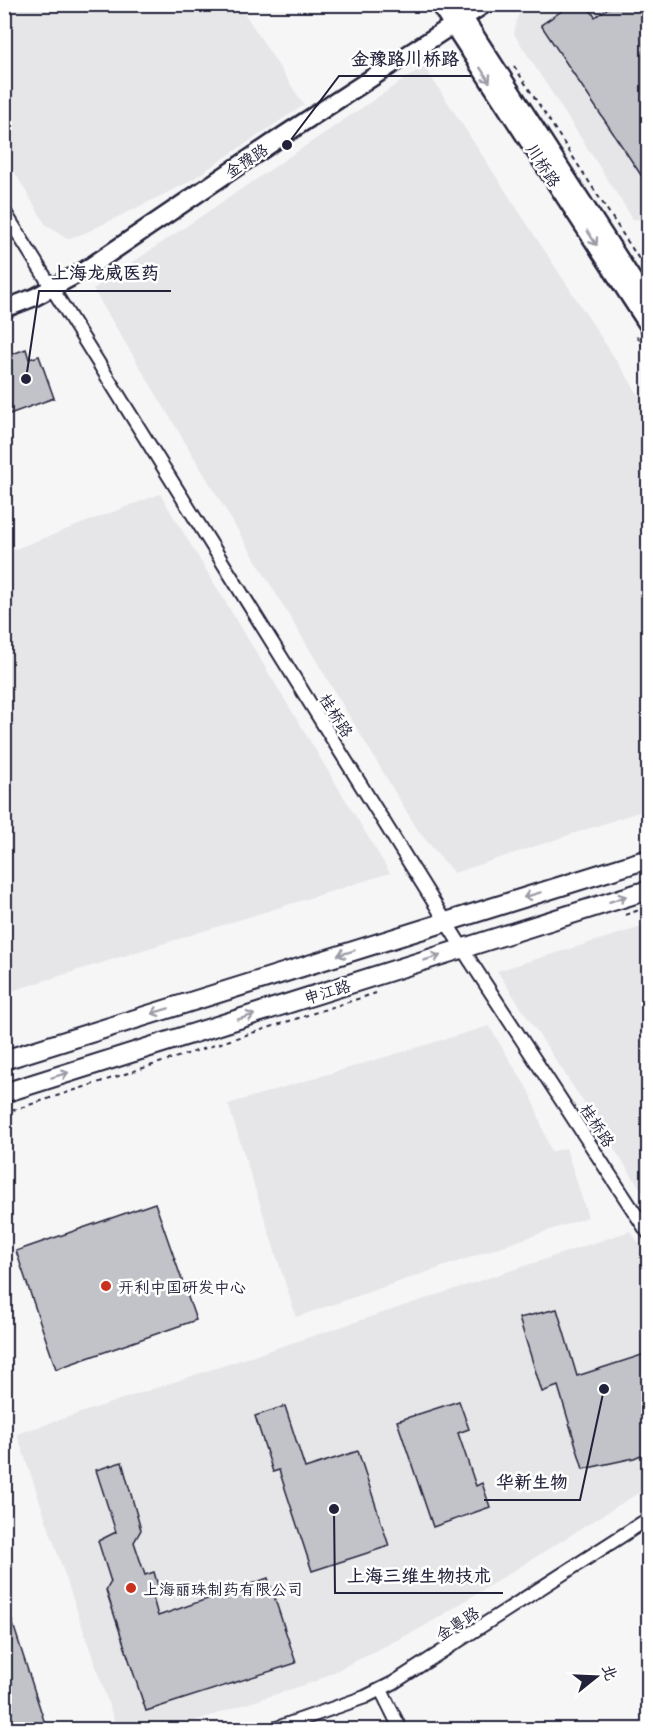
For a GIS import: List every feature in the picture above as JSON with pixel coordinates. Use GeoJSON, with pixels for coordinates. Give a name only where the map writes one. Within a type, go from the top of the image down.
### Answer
{"type":"FeatureCollection","features":[{"type":"Feature","properties":{"kind":"main road","name":"申江路"},"geometry":{"type":"LineString","coordinates":[[4,1060],[648,859]]}},
{"type":"Feature","properties":{"kind":"main road","name":"申江路"},"geometry":{"type":"LineString","coordinates":[[4,1093],[648,890]]}},
{"type":"Feature","properties":{"kind":"street","name":"川桥路"},"geometry":{"type":"LineString","coordinates":[[439,4],[457,16],[648,303]]}},
{"type":"Feature","properties":{"kind":"street","name":"金豫路"},"geometry":{"type":"LineString","coordinates":[[4,309],[53,288],[85,270],[457,16],[485,4]]}},
{"type":"Feature","properties":{"kind":"street","name":"川桥路"},"geometry":{"type":"LineString","coordinates":[[457,16],[648,326]]}},
{"type":"Feature","properties":{"kind":"street","name":"桂桥路"},"geometry":{"type":"LineString","coordinates":[[4,211],[463,949],[648,1233]]}},
{"type":"Feature","properties":{"kind":"street","name":"金粤路"},"geometry":{"type":"LineString","coordinates":[[271,1730],[381,1690],[648,1519]]}},
{"type":"Feature","properties":{"kind":"street"},"geometry":{"type":"LineString","coordinates":[[381,1690],[401,1730]]}},
{"type":"Feature","properties":{"kind":"path"},"geometry":{"type":"LineString","coordinates":[[514,66],[648,273]]}},
{"type":"Feature","properties":{"kind":"path"},"geometry":{"type":"LineString","coordinates":[[615,918],[648,907]]}},
{"type":"Feature","properties":{"kind":"path"},"geometry":{"type":"LineString","coordinates":[[4,1113],[385,990]]}},
{"type":"Feature","properties":{"kind":"shaded area"},"geometry":{"type":"Polygon","coordinates":[[[5,4],[239,5],[304,105],[187,183],[85,233],[67,239],[46,225],[5,156],[5,4]]]}},
{"type":"Feature","properties":{"kind":"shaded area"},"geometry":{"type":"Polygon","coordinates":[[[524,5],[648,5],[648,220],[633,219],[514,34],[517,18],[524,5]]]}},
{"type":"Feature","properties":{"kind":"shaded area"},"geometry":{"type":"Polygon","coordinates":[[[424,66],[648,409],[648,809],[454,873],[419,832],[93,289],[424,66]]]}},
{"type":"Feature","properties":{"kind":"shaded area"},"geometry":{"type":"Polygon","coordinates":[[[160,494],[390,873],[5,993],[5,553],[160,494]]]}},
{"type":"Feature","properties":{"kind":"shaded area"},"geometry":{"type":"Polygon","coordinates":[[[648,925],[648,1200],[497,971],[648,925]]]}},
{"type":"Feature","properties":{"kind":"shaded area"},"geometry":{"type":"Polygon","coordinates":[[[489,1026],[531,1095],[551,1152],[566,1148],[588,1217],[296,1317],[228,1104],[489,1026]]]}},
{"type":"Feature","properties":{"kind":"shaded area"},"geometry":{"type":"Polygon","coordinates":[[[630,1231],[648,1255],[648,1487],[423,1627],[316,1681],[170,1729],[117,1729],[17,1434],[630,1231]]]}},
{"type":"Feature","properties":{"kind":"building"},"geometry":{"type":"Polygon","coordinates":[[[572,4],[586,4],[595,17],[611,6],[610,4],[648,4],[647,184],[541,25],[572,4]]]}},
{"type":"Feature","properties":{"kind":"building"},"geometry":{"type":"Polygon","coordinates":[[[26,349],[29,359],[39,356],[54,398],[4,416],[4,357],[26,349]]]}},
{"type":"Feature","properties":{"kind":"building","name":"开利中国研发中心"},"geometry":{"type":"Polygon","coordinates":[[[155,1203],[196,1320],[56,1369],[16,1251],[155,1203]]]}},
{"type":"Feature","properties":{"kind":"building"},"geometry":{"type":"Polygon","coordinates":[[[557,1309],[577,1376],[648,1353],[648,1452],[634,1458],[583,1469],[558,1386],[542,1392],[519,1318],[557,1309]]]}},
{"type":"Feature","properties":{"kind":"building"},"geometry":{"type":"Polygon","coordinates":[[[459,1401],[469,1429],[458,1433],[476,1486],[482,1483],[490,1507],[433,1527],[397,1421],[459,1401]]]}},
{"type":"Feature","properties":{"kind":"building"},"geometry":{"type":"Polygon","coordinates":[[[285,1406],[305,1468],[358,1451],[389,1546],[312,1571],[279,1470],[273,1472],[255,1416],[285,1406]]]}},
{"type":"Feature","properties":{"kind":"building","name":"上海丽珠制药有限公司"},"geometry":{"type":"Polygon","coordinates":[[[122,1462],[141,1530],[134,1542],[145,1575],[154,1572],[158,1586],[151,1591],[158,1616],[268,1578],[296,1663],[146,1711],[106,1590],[111,1582],[98,1541],[116,1532],[96,1470],[122,1462]]]}},
{"type":"Feature","properties":{"kind":"building"},"geometry":{"type":"Polygon","coordinates":[[[4,1596],[47,1730],[4,1730],[4,1596]]]}},
{"type":"Feature","properties":{"kind":"place","name":"金豫路川桥路"},"geometry":{"type":"Point","coordinates":[287,145]}},
{"type":"Feature","properties":{"kind":"place","name":"上海龙威医药"},"geometry":{"type":"Point","coordinates":[26,379]}},
{"type":"Feature","properties":{"kind":"place","name":"开利中国研发中心"},"geometry":{"type":"Point","coordinates":[106,1286]}},
{"type":"Feature","properties":{"kind":"place","name":"华新生物"},"geometry":{"type":"Point","coordinates":[604,1389]}},
{"type":"Feature","properties":{"kind":"place","name":"上海三维生物技术"},"geometry":{"type":"Point","coordinates":[334,1509]}},
{"type":"Feature","properties":{"kind":"place","name":"上海丽珠制药有限公司"},"geometry":{"type":"Point","coordinates":[131,1588]}}]}
